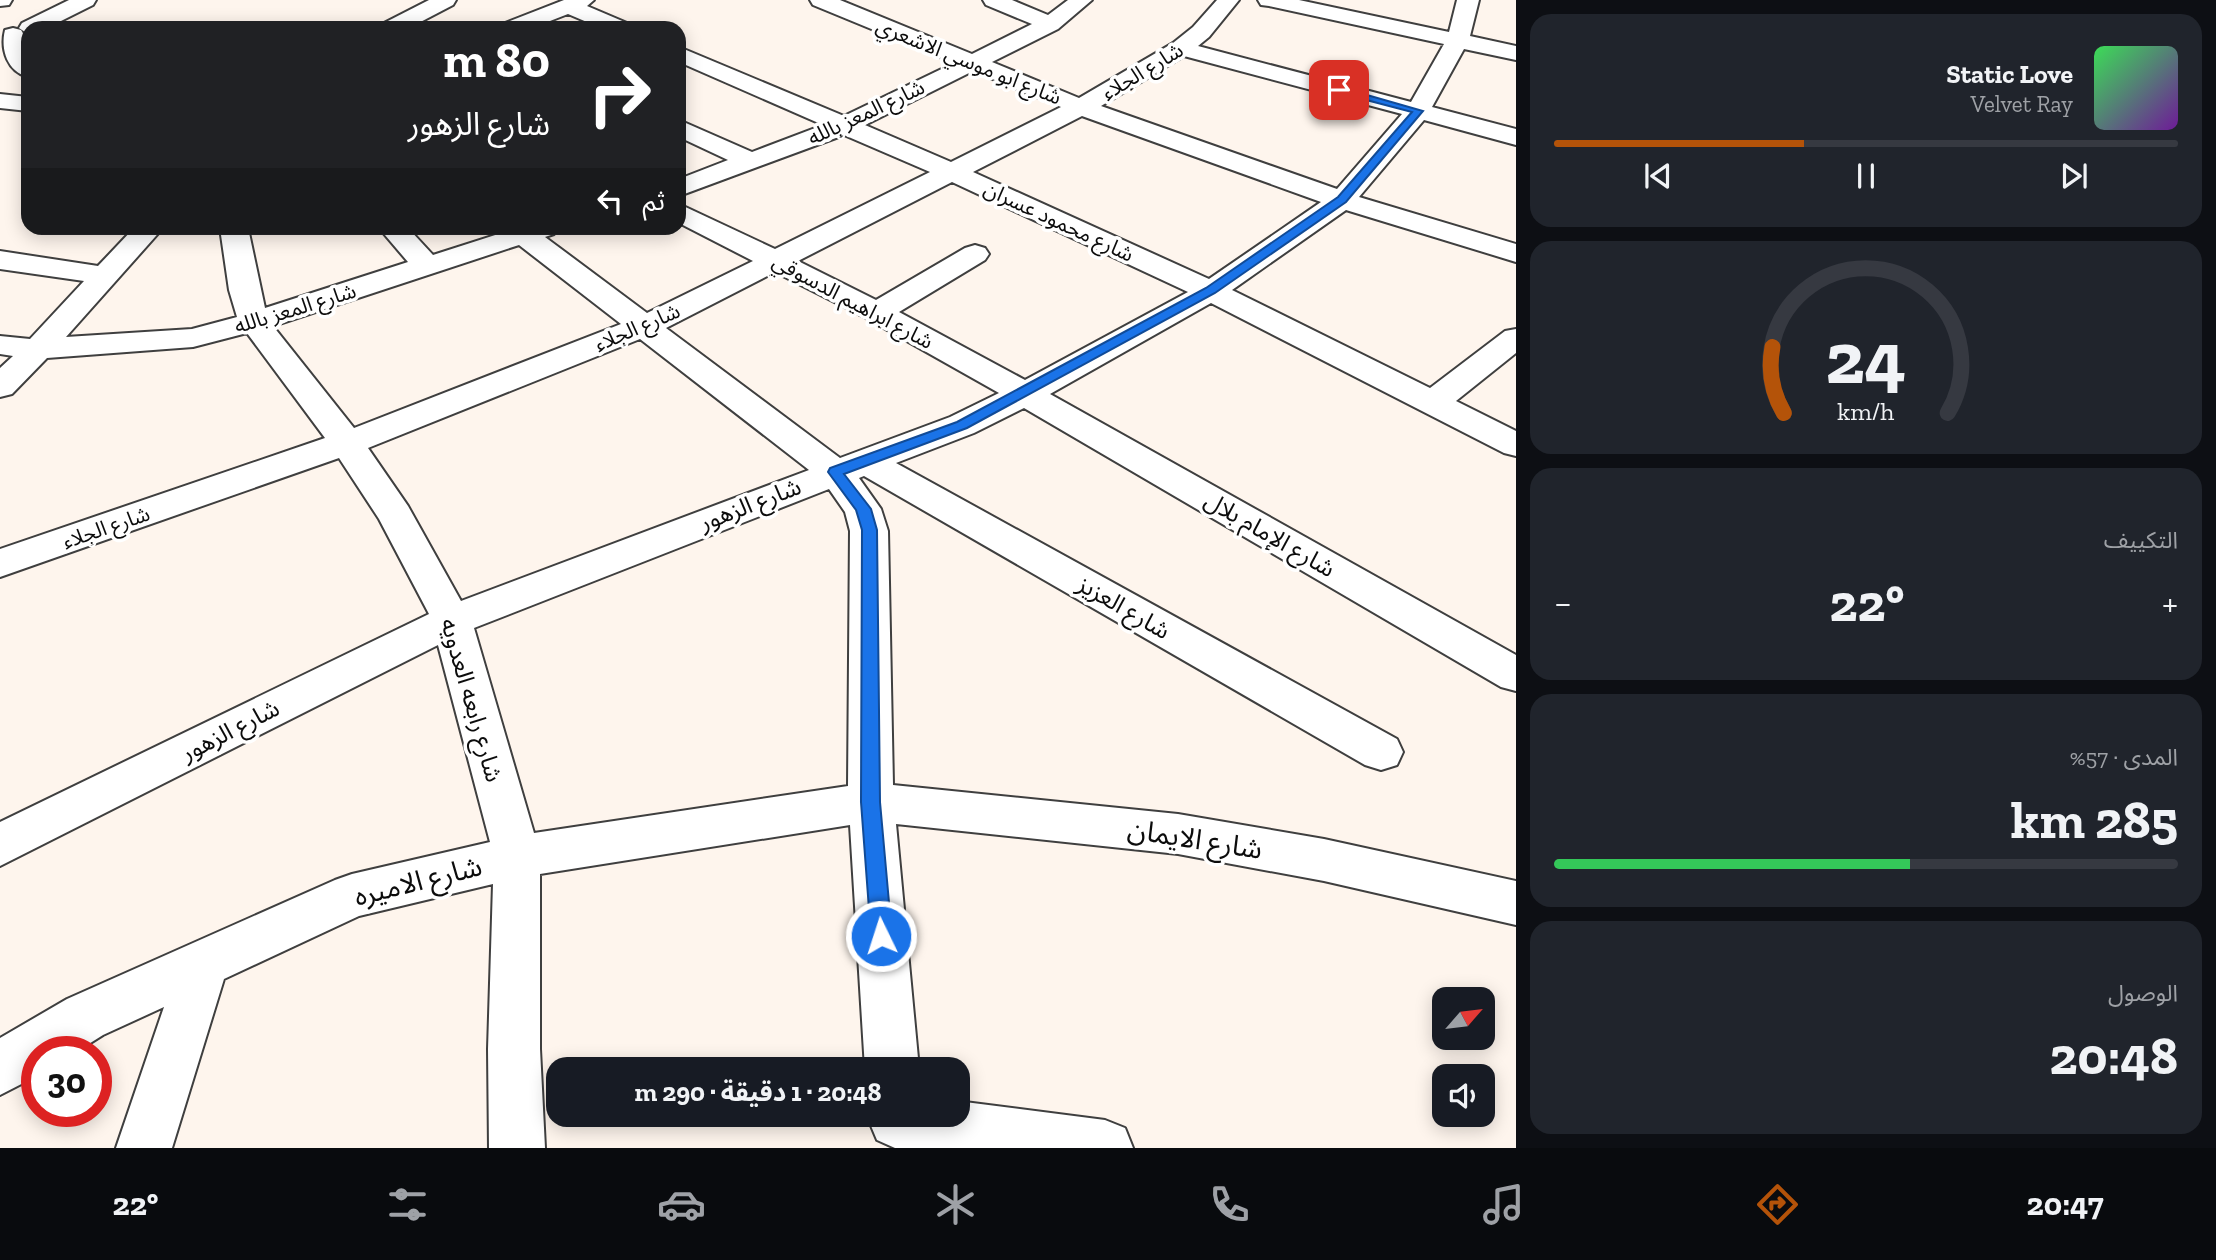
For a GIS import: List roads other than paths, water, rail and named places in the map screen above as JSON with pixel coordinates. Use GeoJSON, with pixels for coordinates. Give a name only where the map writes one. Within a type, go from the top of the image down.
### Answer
{"type":"FeatureCollection","features":[{"type":"Feature","properties":{"kind":"street"},"geometry":{"type":"LineString","coordinates":[[42,21],[85,0]]}},
{"type":"Feature","properties":{"kind":"street"},"geometry":{"type":"LineString","coordinates":[[405,21],[445,0]]}},
{"type":"Feature","properties":{"kind":"street","name":"شارع ابو موسي الاشعري"},"geometry":{"type":"LineString","coordinates":[[821,0],[1081,107],[1342,200],[1516,254]]}},
{"type":"Feature","properties":{"kind":"street"},"geometry":{"type":"LineString","coordinates":[[994,0],[1050,24]]}},
{"type":"Feature","properties":{"kind":"street","name":"شارع المعز بالله"},"geometry":{"type":"LineString","coordinates":[[686,185],[844,126],[1050,24],[1081,0]]}},
{"type":"Feature","properties":{"kind":"street","name":"شارع الجلاء"},"geometry":{"type":"LineString","coordinates":[[0,563],[347,443],[645,326],[1081,107],[1181,48],[1201,32],[1228,0]]}},
{"type":"Feature","properties":{"kind":"street"},"geometry":{"type":"LineString","coordinates":[[1269,0],[1516,52]]}},
{"type":"Feature","properties":{"kind":"street","name":"شارع الزهور"},"geometry":{"type":"LineString","coordinates":[[0,845],[452,620],[962,425],[1025,394],[1211,291],[1342,200],[1418,111],[1458,40],[1468,0]]}},
{"type":"Feature","properties":{"kind":"street"},"geometry":{"type":"LineString","coordinates":[[531,21],[576,3],[607,21]]}},
{"type":"Feature","properties":{"kind":"street"},"geometry":{"type":"LineString","coordinates":[[18,33],[11,51],[21,64]]}},
{"type":"Feature","properties":{"kind":"street"},"geometry":{"type":"LineString","coordinates":[[1181,48],[1516,138]]}},
{"type":"Feature","properties":{"kind":"street","name":"شارع محمود عسران"},"geometry":{"type":"LineString","coordinates":[[686,63],[952,172],[1211,291],[1516,445]]}},
{"type":"Feature","properties":{"kind":"street"},"geometry":{"type":"LineString","coordinates":[[0,101],[21,103]]}},
{"type":"Feature","properties":{"kind":"street"},"geometry":{"type":"LineString","coordinates":[[686,131],[751,161]]}},
{"type":"Feature","properties":{"kind":"street","name":"شارع ابراهيم الدسوقي"},"geometry":{"type":"LineString","coordinates":[[686,215],[877,312],[1025,394]]}},
{"type":"Feature","properties":{"kind":"street"},"geometry":{"type":"LineString","coordinates":[[0,387],[143,235]]}},
{"type":"Feature","properties":{"kind":"street","name":"شارع رابعه العدويه"},"geometry":{"type":"LineString","coordinates":[[235,235],[244,290],[254,322],[347,443],[394,516],[452,620],[517,857],[514,1049],[517,1148]]}},
{"type":"Feature","properties":{"kind":"street"},"geometry":{"type":"LineString","coordinates":[[399,235],[428,267]]}},
{"type":"Feature","properties":{"kind":"street","name":"شارع المعز بالله"},"geometry":{"type":"LineString","coordinates":[[0,345],[38,349],[193,338],[254,322],[522,235]]}},
{"type":"Feature","properties":{"kind":"street"},"geometry":{"type":"LineString","coordinates":[[539,235],[645,326],[851,467],[869,530],[871,802],[891,1057]]}},
{"type":"Feature","properties":{"kind":"street"},"geometry":{"type":"LineString","coordinates":[[877,312],[975,254]]}},
{"type":"Feature","properties":{"kind":"street"},"geometry":{"type":"LineString","coordinates":[[0,260],[106,276]]}},
{"type":"Feature","properties":{"kind":"street"},"geometry":{"type":"LineString","coordinates":[[1433,402],[1516,338]]}},
{"type":"Feature","properties":{"kind":"street","name":"شارع الإمام بلال"},"geometry":{"type":"LineString","coordinates":[[1025,394],[1514,662]]}},
{"type":"Feature","properties":{"kind":"street","name":"شارع العزيز"},"geometry":{"type":"LineString","coordinates":[[851,467],[1381,752]]}},
{"type":"Feature","properties":{"kind":"street","name":"شارع الاميره"},"geometry":{"type":"LineString","coordinates":[[0,1068],[85,1017],[352,896],[517,857],[871,802]]}},
{"type":"Feature","properties":{"kind":"street","name":"شارع الايمان"},"geometry":{"type":"LineString","coordinates":[[871,802],[1178,834],[1324,860],[1516,903]]}},
{"type":"Feature","properties":{"kind":"street"},"geometry":{"type":"LineString","coordinates":[[144,1148],[204,962]]}},
{"type":"Feature","properties":{"kind":"street"},"geometry":{"type":"LineString","coordinates":[[970,1125],[1105,1148]]}}]}
